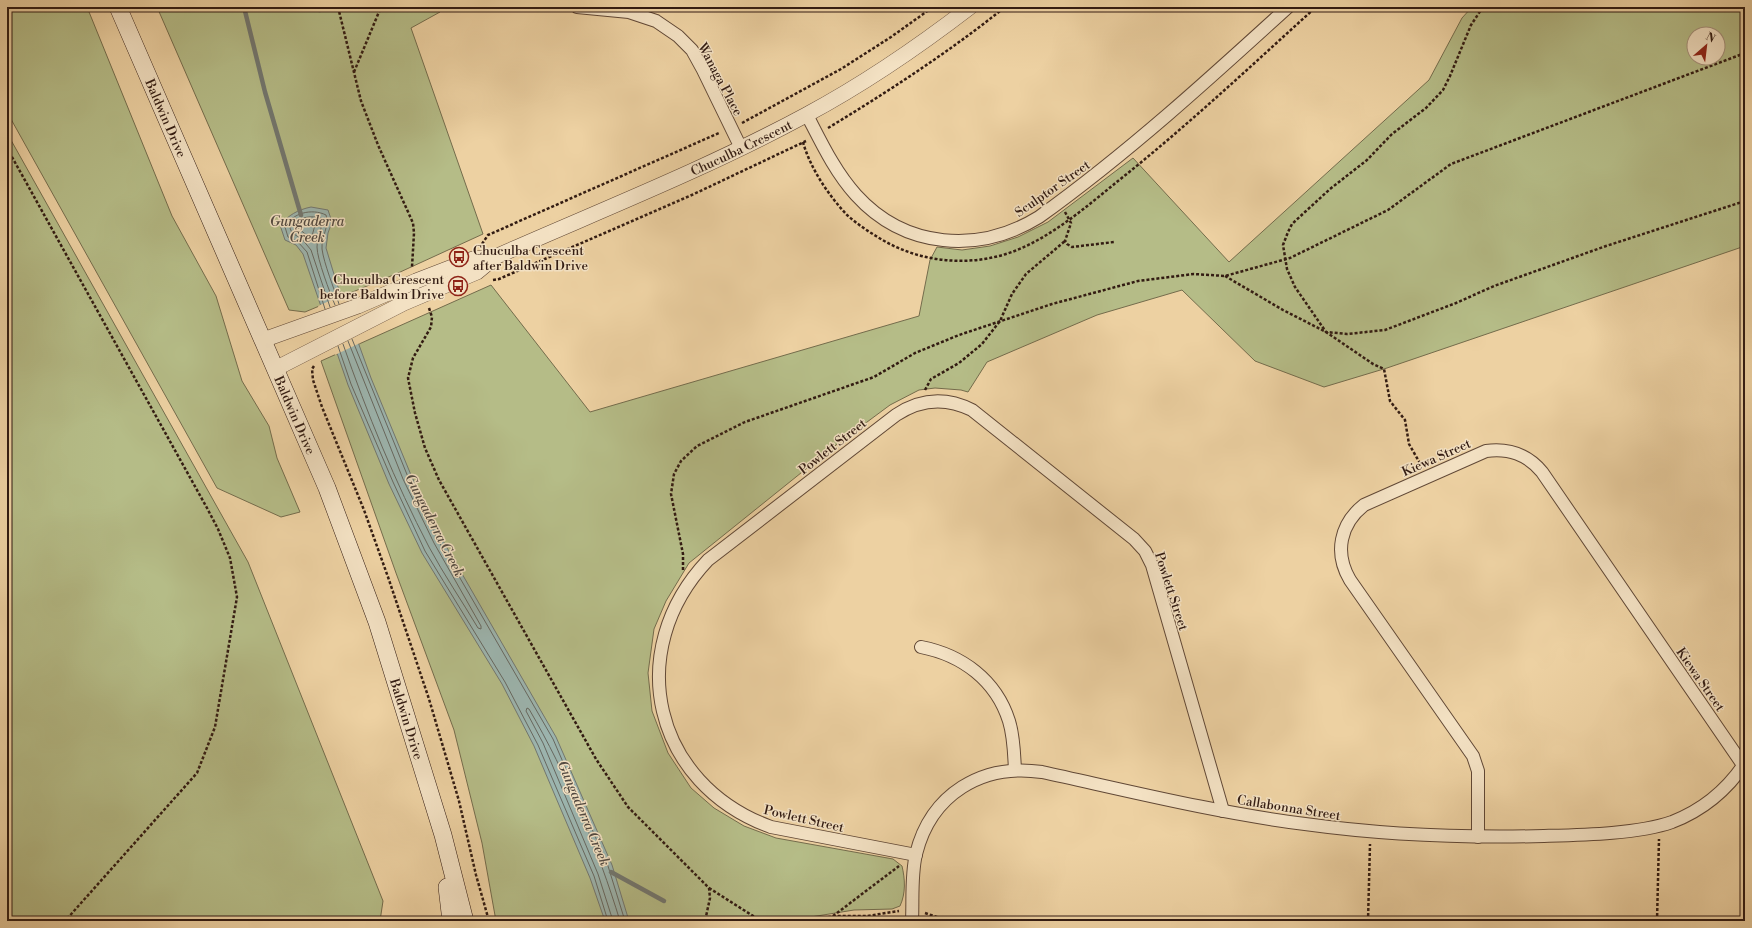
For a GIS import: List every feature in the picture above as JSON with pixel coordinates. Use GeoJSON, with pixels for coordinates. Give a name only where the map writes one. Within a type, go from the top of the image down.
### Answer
{"type":"FeatureCollection","features":[{"type":"Feature","properties":{"kind":"main road","name":"Baldwin Drive"},"geometry":{"type":"LineString","coordinates":[[118,7],[327,488],[377,622],[443,835],[465,921]]}},
{"type":"Feature","properties":{"kind":"main road","name":"Baldwin Drive"},"geometry":{"type":"LineString","coordinates":[[443,835],[450,921]]}},
{"type":"Feature","properties":{"kind":"street","name":"Wanaga Place"},"geometry":{"type":"LineString","coordinates":[[577,7],[629,12],[656,21],[678,36],[692,50],[741,148]]}},
{"type":"Feature","properties":{"kind":"street","name":"Chuculba Crescent"},"geometry":{"type":"LineString","coordinates":[[275,369],[317,355],[364,324],[423,295],[477,272],[495,257],[741,148],[807,114],[880,71],[970,7]]}},
{"type":"Feature","properties":{"kind":"street","name":"Sculptor Street"},"geometry":{"type":"LineString","coordinates":[[807,114],[837,169],[855,195],[878,216],[905,231],[935,240],[951,242],[982,240],[997,237],[1026,225],[1058,203],[1151,130],[1288,7]]}},
{"type":"Feature","properties":{"kind":"street","name":"Chuculba Crescent"},"geometry":{"type":"LineString","coordinates":[[263,340],[358,306],[473,259],[495,257]]}},
{"type":"Feature","properties":{"kind":"street","name":"Powlett Street"},"geometry":{"type":"LineString","coordinates":[[913,855],[771,827],[756,821],[727,805],[714,795],[695,775],[682,757],[668,727],[661,701],[659,679],[662,646],[671,614],[686,586],[701,568],[721,549],[904,410],[913,405],[933,401],[943,401],[963,406],[981,416],[1134,539],[1145,551],[1152,565],[1223,811]]}},
{"type":"Feature","properties":{"kind":"street","name":"Kiewa Street"},"geometry":{"type":"LineString","coordinates":[[1478,837],[1478,771],[1473,756],[1350,580],[1341,556],[1340,548],[1344,531],[1358,510],[1372,501],[1477,454],[1495,450],[1504,450],[1517,453],[1536,465],[1744,764]]}},
{"type":"Feature","properties":{"kind":"street"},"geometry":{"type":"LineString","coordinates":[[921,647],[934,650],[959,660],[970,667],[990,685],[1001,702],[1009,721],[1012,734],[1015,770]]}},
{"type":"Feature","properties":{"kind":"street","name":"Callabonna Street"},"geometry":{"type":"LineString","coordinates":[[912,917],[913,855],[930,820],[951,796],[966,784],[989,774],[1015,770],[1042,772],[1223,811],[1350,830],[1478,837],[1559,836],[1656,827],[1685,816],[1712,800],[1729,784],[1744,764]]}},
{"type":"Feature","properties":{"kind":"path"},"geometry":{"type":"LineString","coordinates":[[338,7],[364,108],[413,223],[414,234],[411,266],[416,281]]}},
{"type":"Feature","properties":{"kind":"path"},"geometry":{"type":"LineString","coordinates":[[354,72],[381,7]]}},
{"type":"Feature","properties":{"kind":"path"},"geometry":{"type":"LineString","coordinates":[[479,246],[488,235],[731,128],[787,100],[841,69],[892,37],[933,7]]}},
{"type":"Feature","properties":{"kind":"path"},"geometry":{"type":"LineString","coordinates":[[803,142],[814,167],[825,186],[848,216],[898,249],[945,261],[991,258],[1011,252],[1028,244],[1048,234],[1070,219],[1169,140],[1316,7]]}},
{"type":"Feature","properties":{"kind":"path"},"geometry":{"type":"LineString","coordinates":[[1326,332],[1295,287],[1285,259],[1283,245],[1292,224],[1330,189],[1367,160],[1392,134],[1426,108],[1442,90],[1450,76],[1471,25],[1483,7]]}},
{"type":"Feature","properties":{"kind":"path"},"geometry":{"type":"LineString","coordinates":[[686,586],[683,570],[683,554],[671,494],[674,474],[681,461],[697,446],[745,422],[874,377],[915,353],[959,335],[1052,304],[1138,281],[1194,274],[1225,276],[1285,259],[1388,210],[1451,164],[1745,53]]}},
{"type":"Feature","properties":{"kind":"path"},"geometry":{"type":"LineString","coordinates":[[7,148],[218,529],[230,558],[237,597],[215,727],[197,773],[65,921]]}},
{"type":"Feature","properties":{"kind":"path"},"geometry":{"type":"LineString","coordinates":[[1326,332],[1348,334],[1385,330],[1456,303],[1507,281],[1613,244],[1745,201]]}},
{"type":"Feature","properties":{"kind":"path"},"geometry":{"type":"LineString","coordinates":[[927,393],[922,394],[931,379],[959,363],[982,344],[1000,321],[1012,294],[1026,274],[1066,241],[1071,227],[1070,219],[1058,203]]}},
{"type":"Feature","properties":{"kind":"path"},"geometry":{"type":"LineString","coordinates":[[1066,241],[1067,244],[1072,247],[1114,242]]}},
{"type":"Feature","properties":{"kind":"path"},"geometry":{"type":"LineString","coordinates":[[1225,276],[1283,310],[1326,332],[1373,364],[1384,369],[1390,401],[1406,420],[1409,444],[1428,476]]}},
{"type":"Feature","properties":{"kind":"path"},"geometry":{"type":"LineString","coordinates":[[423,295],[432,317],[432,327],[413,358],[408,378],[415,413],[436,474],[596,759],[628,807],[709,888],[761,921]]}},
{"type":"Feature","properties":{"kind":"path"},"geometry":{"type":"LineString","coordinates":[[317,355],[312,369],[313,380],[322,407],[364,510],[426,692],[459,801],[476,875],[489,921]]}},
{"type":"Feature","properties":{"kind":"path"},"geometry":{"type":"LineString","coordinates":[[1658,921],[1659,837]]}},
{"type":"Feature","properties":{"kind":"path"},"geometry":{"type":"LineString","coordinates":[[1368,921],[1370,841]]}},
{"type":"Feature","properties":{"kind":"path"},"geometry":{"type":"LineString","coordinates":[[833,916],[913,855]]}},
{"type":"Feature","properties":{"kind":"path"},"geometry":{"type":"LineString","coordinates":[[705,921],[710,898],[709,888]]}},
{"type":"Feature","properties":{"kind":"path"},"geometry":{"type":"LineString","coordinates":[[793,921],[833,916],[886,914],[898,910],[912,917],[924,914],[926,912],[940,918],[977,921]]}},
{"type":"Feature","properties":{"kind":"green space"},"geometry":{"type":"Polygon","coordinates":[[[7,7],[87,7],[172,216],[216,296],[242,381],[269,426],[277,458],[300,512],[281,517],[217,488],[7,112],[7,7]]]}},
{"type":"Feature","properties":{"kind":"green space"},"geometry":{"type":"Polygon","coordinates":[[[157,7],[438,7],[440,12],[411,28],[483,234],[398,273],[305,312],[289,310],[157,7]]]}},
{"type":"Feature","properties":{"kind":"green space"},"geometry":{"type":"Polygon","coordinates":[[[1472,7],[1745,7],[1745,246],[1387,368],[1324,387],[1255,361],[1182,290],[1097,315],[987,362],[968,392],[935,388],[919,390],[890,405],[832,448],[689,563],[666,601],[654,629],[648,673],[652,711],[668,753],[691,788],[714,808],[744,826],[776,838],[893,859],[902,866],[904,876],[904,891],[900,906],[892,909],[854,910],[786,921],[496,921],[482,843],[454,730],[396,573],[321,361],[491,285],[590,412],[919,316],[930,260],[937,247],[962,250],[990,246],[1018,237],[1048,222],[1133,158],[1229,262],[1429,80],[1462,18],[1472,7]]]}},
{"type":"Feature","properties":{"kind":"green space"},"geometry":{"type":"Polygon","coordinates":[[[7,133],[248,562],[383,901],[380,921],[7,921],[7,133]]]}},
{"type":"Feature","properties":{"kind":"water","name":"Gungaderra Creek"},"geometry":{"type":"Polygon","coordinates":[[[311,207],[328,210],[332,222],[328,233],[326,248],[337,284],[371,378],[411,475],[442,539],[556,737],[612,865],[629,921],[605,921],[590,878],[534,746],[502,684],[422,553],[389,484],[348,385],[303,254],[296,245],[285,240],[280,225],[294,213],[311,207]]]}},
{"type":"Feature","properties":{"kind":"pier"},"geometry":{"type":"Polygon","coordinates":[[[343,295],[360,343],[335,355],[318,306],[343,295]]]}},
{"type":"Feature","properties":{"kind":"waterway","name":"Gungaderra Creek"},"geometry":{"type":"LineString","coordinates":[[244,7],[265,92],[301,215]]}},
{"type":"Feature","properties":{"kind":"waterway"},"geometry":{"type":"LineString","coordinates":[[299,7],[320,10]]}},
{"type":"Feature","properties":{"kind":"waterway"},"geometry":{"type":"LineString","coordinates":[[611,872],[664,901]]}},
{"type":"Feature","properties":{"kind":"place","name":"Chuculba Crescent after Baldwin Drive"},"geometry":{"type":"Point","coordinates":[459,257]}},
{"type":"Feature","properties":{"kind":"place","name":"Chuculba Crescent before Baldwin Drive"},"geometry":{"type":"Point","coordinates":[458,286]}}]}
